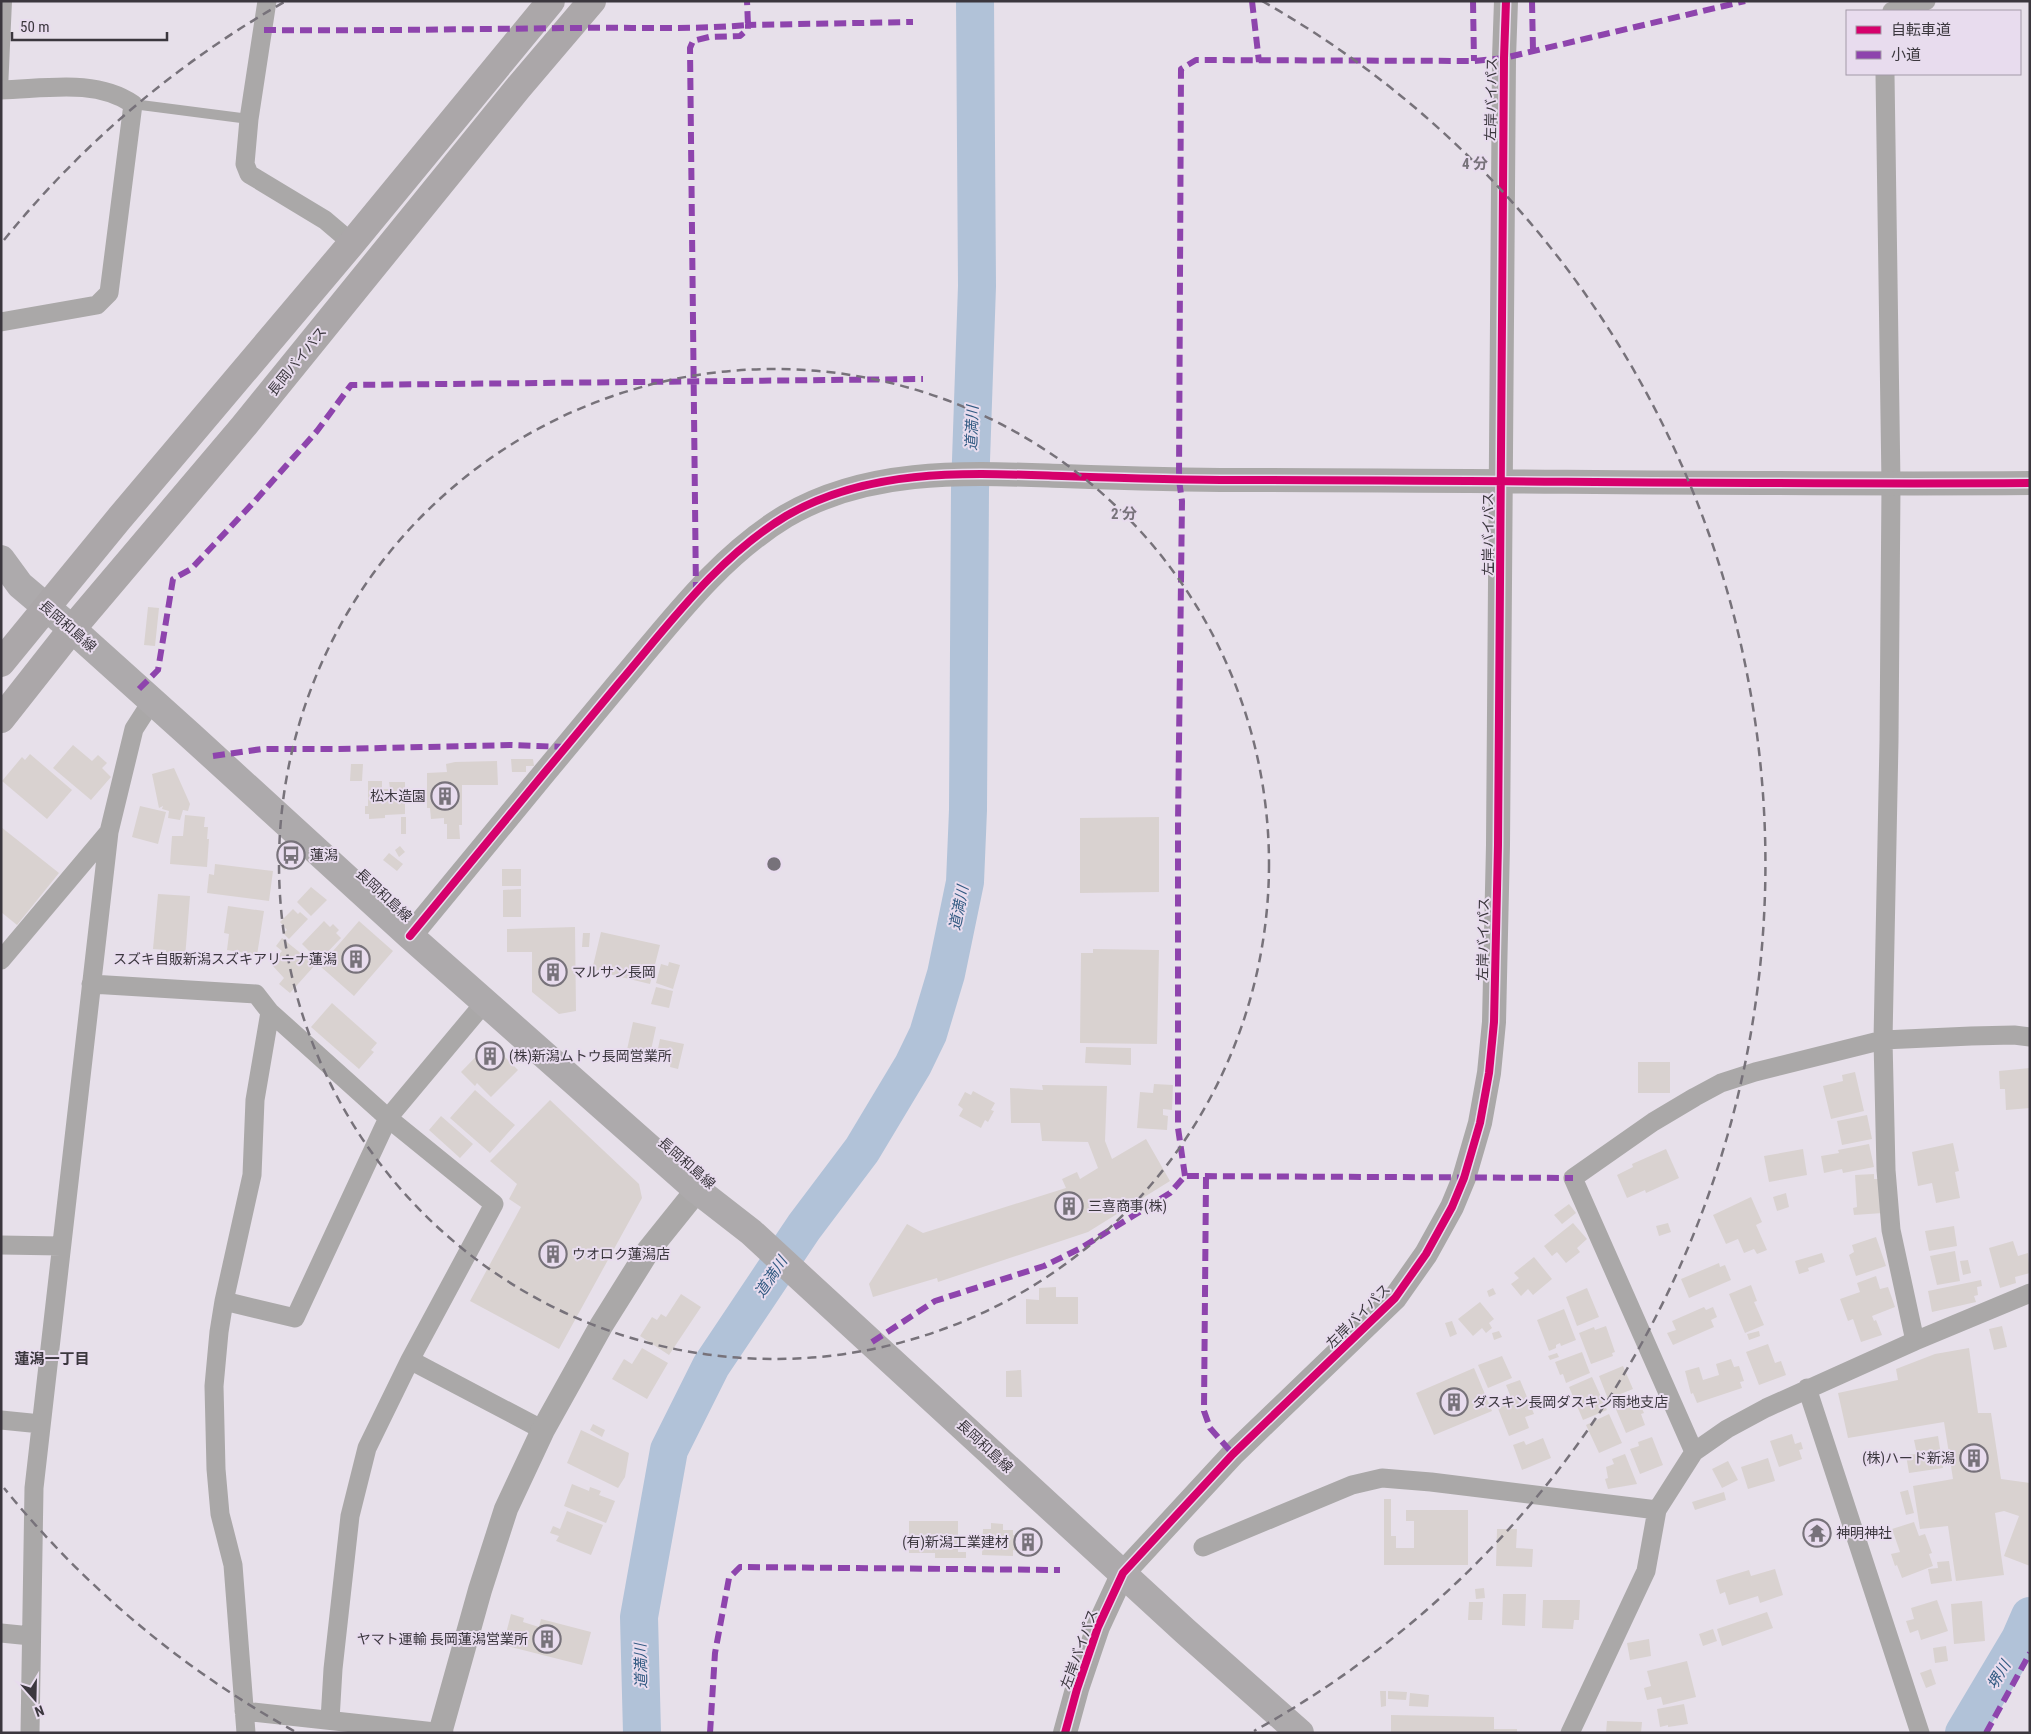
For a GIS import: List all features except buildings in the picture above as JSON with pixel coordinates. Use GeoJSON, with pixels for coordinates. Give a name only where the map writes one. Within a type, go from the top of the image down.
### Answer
{"type":"FeatureCollection","features":[{"type":"Feature","properties":{"kind":"highway"},"geometry":{"type":"LineString","coordinates":[[1,663],[352,243],[551,1]]}},
{"type":"Feature","properties":{"kind":"highway","name":"長岡バイパス"},"geometry":{"type":"LineString","coordinates":[[1,719],[72,629],[243,427],[518,88],[592,1]]}},
{"type":"Feature","properties":{"kind":"main road","name":"長岡和島線"},"geometry":{"type":"LineString","coordinates":[[1,559],[20,585],[72,629],[410,936],[698,1190],[751,1232],[1185,1631],[1300,1733]]}},
{"type":"Feature","properties":{"kind":"street"},"geometry":{"type":"LineString","coordinates":[[267,1],[249,119],[245,164],[248,174],[325,220],[352,243]]}},
{"type":"Feature","properties":{"kind":"street","name":"左岸バイパス"},"geometry":{"type":"LineString","coordinates":[[1065,1733],[1077,1689],[1098,1628],[1123,1573],[1233,1454],[1395,1298],[1426,1254],[1448,1215],[1464,1178],[1480,1123],[1489,1073],[1494,1022],[1498,845],[1506,1]]}},
{"type":"Feature","properties":{"kind":"street"},"geometry":{"type":"LineString","coordinates":[[1895,10],[1926,1]]}},
{"type":"Feature","properties":{"kind":"street"},"geometry":{"type":"LineString","coordinates":[[1885,75],[1891,484],[1889,741],[1883,1040],[1886,1170],[1891,1230],[1914,1341]]}},
{"type":"Feature","properties":{"kind":"street"},"geometry":{"type":"LineString","coordinates":[[1,322],[97,305],[109,293],[133,104],[118,94],[98,89],[54,87],[2,90]]}},
{"type":"Feature","properties":{"kind":"street"},"geometry":{"type":"LineString","coordinates":[[410,936],[663,630],[726,560],[753,538],[789,515],[822,499],[860,486],[894,479],[944,475],[1179,480],[2030,483]]}},
{"type":"Feature","properties":{"kind":"street"},"geometry":{"type":"LineString","coordinates":[[30,1733],[34,1488],[109,832],[134,729],[152,701]]}},
{"type":"Feature","properties":{"kind":"street"},"geometry":{"type":"LineString","coordinates":[[1,960],[109,832]]}},
{"type":"Feature","properties":{"kind":"street"},"geometry":{"type":"LineString","coordinates":[[92,984],[256,994],[270,1012],[388,1118],[494,1204],[410,1360],[367,1448],[350,1516],[333,1669],[330,1720]]}},
{"type":"Feature","properties":{"kind":"street"},"geometry":{"type":"LineString","coordinates":[[224,1301],[295,1318],[388,1118],[485,1002]]}},
{"type":"Feature","properties":{"kind":"street"},"geometry":{"type":"LineString","coordinates":[[246,1733],[233,1566],[220,1514],[216,1469],[214,1386],[218,1332],[252,1175],[255,1100],[270,1012]]}},
{"type":"Feature","properties":{"kind":"street"},"geometry":{"type":"LineString","coordinates":[[1694,1452],[1574,1178],[1653,1122],[1721,1083],[1813,1057],[1883,1040],[2014,1035],[2030,1037]]}},
{"type":"Feature","properties":{"kind":"street"},"geometry":{"type":"LineString","coordinates":[[244,1711],[441,1733],[480,1590],[506,1509],[543,1430],[601,1326],[648,1251],[698,1190]]}},
{"type":"Feature","properties":{"kind":"street"},"geometry":{"type":"LineString","coordinates":[[1,1245],[61,1246]]}},
{"type":"Feature","properties":{"kind":"street"},"geometry":{"type":"LineString","coordinates":[[1570,1733],[1646,1571],[1656,1510],[1694,1452],[1727,1429],[1807,1388],[2030,1293]]}},
{"type":"Feature","properties":{"kind":"street"},"geometry":{"type":"LineString","coordinates":[[410,1360],[543,1430]]}},
{"type":"Feature","properties":{"kind":"street"},"geometry":{"type":"LineString","coordinates":[[1807,1388],[1920,1733]]}},
{"type":"Feature","properties":{"kind":"street"},"geometry":{"type":"LineString","coordinates":[[1,1420],[40,1424]]}},
{"type":"Feature","properties":{"kind":"street"},"geometry":{"type":"LineString","coordinates":[[1202,1547],[1352,1485],[1366,1480],[1382,1478],[1431,1482],[1656,1510]]}},
{"type":"Feature","properties":{"kind":"street"},"geometry":{"type":"LineString","coordinates":[[1,1633],[31,1636]]}},
{"type":"Feature","properties":{"kind":"lane"},"geometry":{"type":"LineString","coordinates":[[2,90],[7,1]]}},
{"type":"Feature","properties":{"kind":"lane"},"geometry":{"type":"LineString","coordinates":[[133,104],[249,119]]}},
{"type":"Feature","properties":{"kind":"waterway","name":"道満川"},"geometry":{"type":"LineString","coordinates":[[642,1733],[639,1617],[669,1450],[711,1366],[804,1227],[862,1150],[913,1065],[928,1034],[946,974],[965,882],[968,810],[970,489],[977,286],[975,1]]}},
{"type":"Feature","properties":{"kind":"waterway","name":"堺川"},"geometry":{"type":"LineString","coordinates":[[1964,1733],[2020,1639],[2030,1616]]}},
{"type":"Feature","properties":{"kind":"marked path"},"geometry":{"type":"LineString","coordinates":[[264,30],[726,27],[748,25],[747,1]]}},
{"type":"Feature","properties":{"kind":"marked path"},"geometry":{"type":"LineString","coordinates":[[1252,1],[1259,62]]}},
{"type":"Feature","properties":{"kind":"marked path"},"geometry":{"type":"LineString","coordinates":[[1473,1],[1474,61]]}},
{"type":"Feature","properties":{"kind":"marked path"},"geometry":{"type":"LineString","coordinates":[[1532,1],[1533,51]]}},
{"type":"Feature","properties":{"kind":"marked path"},"geometry":{"type":"LineString","coordinates":[[1185,1176],[1178,1128],[1178,823],[1182,501],[1179,480],[1181,69],[1196,60],[1474,61],[1504,58],[1745,1]]}},
{"type":"Feature","properties":{"kind":"marked path"},"geometry":{"type":"LineString","coordinates":[[696,594],[690,48],[693,41],[709,37],[740,36],[748,29],[748,25],[913,22]]}},
{"type":"Feature","properties":{"kind":"marked path"},"geometry":{"type":"LineString","coordinates":[[139,689],[158,670],[173,579],[191,569],[254,502],[317,431],[351,385],[923,379]]}},
{"type":"Feature","properties":{"kind":"marked path"},"geometry":{"type":"LineString","coordinates":[[213,756],[262,749],[512,745],[565,747]]}},
{"type":"Feature","properties":{"kind":"marked path"},"geometry":{"type":"LineString","coordinates":[[872,1342],[935,1301],[1044,1266],[1081,1248],[1170,1193],[1185,1176],[1573,1178]]}},
{"type":"Feature","properties":{"kind":"marked path"},"geometry":{"type":"LineString","coordinates":[[1206,1177],[1204,1411],[1210,1428],[1233,1454]]}},
{"type":"Feature","properties":{"kind":"marked path"},"geometry":{"type":"LineString","coordinates":[[710,1733],[715,1653],[729,1578],[740,1567],[1060,1570]]}},
{"type":"Feature","properties":{"kind":"marked path"},"geometry":{"type":"LineString","coordinates":[[1986,1733],[2030,1653]]}},
{"type":"Feature","properties":{"kind":"cycle path"},"geometry":{"type":"LineString","coordinates":[[1065,1733],[1077,1689],[1098,1627],[1123,1573],[1233,1454],[1395,1298],[1426,1254],[1452,1207],[1464,1178],[1480,1123],[1489,1073],[1494,1022],[1498,845],[1506,1]]}},
{"type":"Feature","properties":{"kind":"cycle path"},"geometry":{"type":"LineString","coordinates":[[410,936],[696,592],[738,551],[761,532],[786,516],[818,500],[851,489],[886,481],[956,474],[1214,480],[2030,483]]}},
{"type":"Feature","properties":{"kind":"place","name":"松木造園"},"geometry":{"type":"Point","coordinates":[445,796]}},
{"type":"Feature","properties":{"kind":"place","name":"蓮潟"},"geometry":{"type":"Point","coordinates":[291,855]}},
{"type":"Feature","properties":{"kind":"place","name":"スズキ自販新潟スズキアリーナ蓮潟"},"geometry":{"type":"Point","coordinates":[356,959]}},
{"type":"Feature","properties":{"kind":"place","name":"マルサン長岡"},"geometry":{"type":"Point","coordinates":[553,972]}},
{"type":"Feature","properties":{"kind":"place","name":"(株)新潟ムトウ長岡営業所"},"geometry":{"type":"Point","coordinates":[490,1056]}},
{"type":"Feature","properties":{"kind":"place","name":"三喜商事(株)"},"geometry":{"type":"Point","coordinates":[1069,1206]}},
{"type":"Feature","properties":{"kind":"place","name":"ウオロク蓮潟店"},"geometry":{"type":"Point","coordinates":[553,1254]}},
{"type":"Feature","properties":{"kind":"place","name":"ダスキン長岡ダスキン雨地支店"},"geometry":{"type":"Point","coordinates":[1454,1402]}},
{"type":"Feature","properties":{"kind":"place","name":"(株)ハード新潟"},"geometry":{"type":"Point","coordinates":[1974,1458]}},
{"type":"Feature","properties":{"kind":"place","name":"神明神社"},"geometry":{"type":"Point","coordinates":[1817,1533]}},
{"type":"Feature","properties":{"kind":"place","name":"(有)新潟工業建材"},"geometry":{"type":"Point","coordinates":[1028,1542]}},
{"type":"Feature","properties":{"kind":"place","name":"ヤマト運輸 長岡蓮潟営業所"},"geometry":{"type":"Point","coordinates":[547,1639]}},
{"type":"Feature","properties":{"kind":"district","name":"蓮潟一丁目"},"geometry":{"type":"Point","coordinates":[52,1359]}}]}
